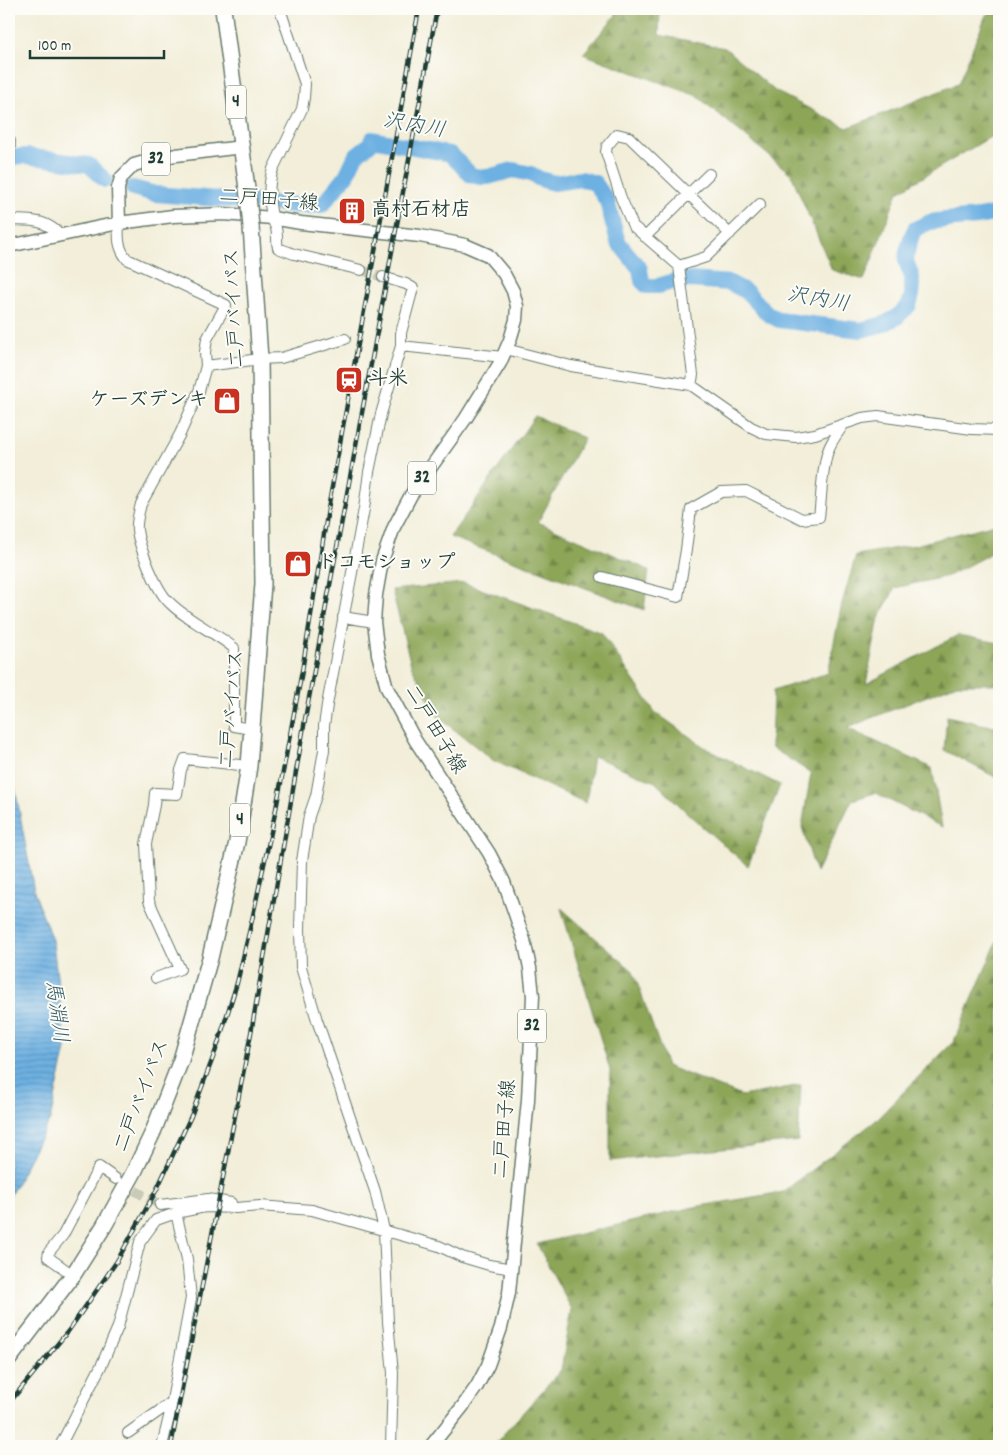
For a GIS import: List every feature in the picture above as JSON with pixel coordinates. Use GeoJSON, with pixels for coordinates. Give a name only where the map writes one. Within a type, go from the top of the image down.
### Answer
{"type":"FeatureCollection","features":[{"type":"Feature","properties":{"kind":"highway","name":"二戸バイパス"},"geometry":{"type":"LineString","coordinates":[[9,1359],[73,1275],[104,1226],[134,1172],[153,1132],[181,1060],[210,958],[237,842],[249,766],[263,584],[260,359],[248,196],[223,9]]}},
{"type":"Feature","properties":{"kind":"main road","name":"32"},"geometry":{"type":"LineString","coordinates":[[118,223],[118,188],[121,178],[134,165],[176,155],[242,147]]}},
{"type":"Feature","properties":{"kind":"main road","name":"二戸田子線"},"geometry":{"type":"LineString","coordinates":[[9,246],[118,223],[173,216],[224,214],[272,218],[301,224],[420,236],[465,245],[488,255],[504,274],[513,291],[517,306],[516,320],[505,353],[466,418],[411,495],[394,527],[382,561],[376,595],[374,622],[378,654],[388,688],[415,740],[489,853],[504,882],[524,940],[533,996],[528,1100],[512,1268],[501,1328],[488,1365],[477,1386],[431,1446]]}},
{"type":"Feature","properties":{"kind":"street"},"geometry":{"type":"LineString","coordinates":[[280,9],[305,84],[302,109],[270,177],[272,218],[277,230],[276,242],[278,248],[294,254],[361,270]]}},
{"type":"Feature","properties":{"kind":"street"},"geometry":{"type":"LineString","coordinates":[[691,385],[693,376],[679,267],[633,226],[621,198],[606,152],[607,146],[618,134],[629,137],[730,234]]}},
{"type":"Feature","properties":{"kind":"street"},"geometry":{"type":"LineString","coordinates":[[9,141],[9,172]]}},
{"type":"Feature","properties":{"kind":"street"},"geometry":{"type":"LineString","coordinates":[[646,237],[709,174]]}},
{"type":"Feature","properties":{"kind":"street"},"geometry":{"type":"LineString","coordinates":[[679,267],[706,257],[760,204]]}},
{"type":"Feature","properties":{"kind":"street"},"geometry":{"type":"LineString","coordinates":[[9,220],[38,221],[50,226],[61,235]]}},
{"type":"Feature","properties":{"kind":"street"},"geometry":{"type":"LineString","coordinates":[[118,223],[118,242],[127,260],[226,306],[207,339],[205,352],[206,366],[200,391],[180,434],[141,504],[138,513],[137,529],[145,557],[159,588],[167,600],[234,648],[234,726],[251,729]]}},
{"type":"Feature","properties":{"kind":"street"},"geometry":{"type":"LineString","coordinates":[[383,277],[413,288],[401,333],[401,346],[381,414],[371,462],[327,705],[324,726],[324,750],[316,796],[309,816],[302,861],[300,929],[301,968],[375,1191],[384,1230],[388,1322],[393,1373],[391,1446]]}},
{"type":"Feature","properties":{"kind":"street"},"geometry":{"type":"LineString","coordinates":[[206,366],[281,358],[345,340]]}},
{"type":"Feature","properties":{"kind":"street"},"geometry":{"type":"LineString","coordinates":[[401,346],[505,353],[571,366],[691,385],[751,427],[766,434],[796,437],[815,434],[862,418],[878,416],[972,429],[999,430]]}},
{"type":"Feature","properties":{"kind":"street"},"geometry":{"type":"LineString","coordinates":[[602,577],[678,597],[691,509],[721,492],[746,491],[802,519],[819,517],[828,452],[844,424]]}},
{"type":"Feature","properties":{"kind":"street"},"geometry":{"type":"LineString","coordinates":[[343,617],[374,622]]}},
{"type":"Feature","properties":{"kind":"street"},"geometry":{"type":"LineString","coordinates":[[156,978],[180,969],[149,901],[146,844],[155,793],[177,794],[185,759],[249,766]]}},
{"type":"Feature","properties":{"kind":"street"},"geometry":{"type":"LineString","coordinates":[[73,1275],[48,1257],[49,1252],[63,1235],[99,1167],[116,1179]]}},
{"type":"Feature","properties":{"kind":"street"},"geometry":{"type":"LineString","coordinates":[[160,1205],[208,1199],[247,1206],[312,1210],[439,1246],[462,1257],[489,1265],[512,1268]]}},
{"type":"Feature","properties":{"kind":"street"},"geometry":{"type":"LineString","coordinates":[[60,1446],[102,1364],[118,1327],[140,1242],[156,1220],[176,1213],[205,1207],[236,1208],[247,1206]]}},
{"type":"Feature","properties":{"kind":"street"},"geometry":{"type":"LineString","coordinates":[[162,1446],[191,1298],[187,1259],[176,1213]]}},
{"type":"Feature","properties":{"kind":"street"},"geometry":{"type":"LineString","coordinates":[[128,1432],[172,1402]]}},
{"type":"Feature","properties":{"kind":"green space"},"geometry":{"type":"Polygon","coordinates":[[[617,9],[660,9],[659,35],[725,48],[775,91],[847,128],[958,84],[986,15],[999,9],[999,130],[898,192],[864,280],[832,270],[791,174],[697,96],[583,54],[616,15],[617,9]]]}},
{"type":"Feature","properties":{"kind":"green space"},"geometry":{"type":"Polygon","coordinates":[[[535,416],[584,438],[538,522],[649,570],[644,610],[450,537],[535,416]]]}},
{"type":"Feature","properties":{"kind":"green space"},"geometry":{"type":"Polygon","coordinates":[[[999,523],[999,549],[948,576],[895,588],[879,618],[866,684],[958,635],[999,643],[999,684],[957,684],[847,728],[932,768],[942,827],[875,793],[852,800],[816,873],[802,827],[811,773],[771,747],[773,691],[828,673],[841,607],[856,555],[915,545],[999,523]]]}},
{"type":"Feature","properties":{"kind":"green space"},"geometry":{"type":"Polygon","coordinates":[[[464,583],[602,633],[655,712],[707,749],[780,785],[748,866],[698,823],[655,782],[593,756],[586,803],[494,761],[437,716],[411,665],[392,590],[464,583]]]}},
{"type":"Feature","properties":{"kind":"green space"},"geometry":{"type":"Polygon","coordinates":[[[947,716],[999,728],[999,779],[944,750],[947,716]]]}},
{"type":"Feature","properties":{"kind":"green space"},"geometry":{"type":"Polygon","coordinates":[[[561,908],[633,971],[667,1066],[742,1096],[801,1085],[798,1141],[610,1161],[610,1070],[561,908]]]}},
{"type":"Feature","properties":{"kind":"green space"},"geometry":{"type":"Polygon","coordinates":[[[999,937],[999,1446],[493,1446],[561,1370],[572,1310],[537,1244],[694,1207],[783,1192],[874,1122],[954,1041],[999,937]]]}},
{"type":"Feature","properties":{"kind":"water","name":"馬淵川"},"geometry":{"type":"Polygon","coordinates":[[[9,742],[10,760],[34,891],[53,943],[66,1049],[50,1120],[9,1198],[9,742]]]}},
{"type":"Feature","properties":{"kind":"waterway","name":"沢内川"},"geometry":{"type":"LineString","coordinates":[[133,188],[155,194],[305,206],[322,205],[346,176],[356,155],[370,144],[372,139],[450,154],[471,175],[480,177],[488,177],[513,170],[531,174],[554,183],[581,179],[595,183],[607,201],[618,242],[640,269],[642,281],[647,286],[692,280],[730,283],[747,292],[768,314],[779,320],[861,330],[884,324],[897,317],[909,305],[912,295],[912,277],[906,261],[907,251],[915,229],[930,222],[999,213]]}},
{"type":"Feature","properties":{"kind":"waterway","name":"沢内川"},"geometry":{"type":"LineString","coordinates":[[9,157],[27,156],[89,165],[105,180]]}},
{"type":"Feature","properties":{"kind":"tunnel"},"geometry":{"type":"LineString","coordinates":[[361,270],[383,277]]}},
{"type":"Feature","properties":{"kind":"tunnel"},"geometry":{"type":"LineString","coordinates":[[122,1183],[160,1205]]}},
{"type":"Feature","properties":{"kind":"railway"},"geometry":{"type":"LineString","coordinates":[[9,1403],[69,1330],[117,1261],[156,1191],[191,1116],[217,1047],[237,983],[276,809],[302,671],[328,509],[419,9]]}},
{"type":"Feature","properties":{"kind":"railway"},"geometry":{"type":"LineString","coordinates":[[171,1446],[251,1033],[306,714],[437,9]]}},
{"type":"Feature","properties":{"kind":"place","name":"高村石材店"},"geometry":{"type":"Point","coordinates":[352,211]}},
{"type":"Feature","properties":{"kind":"place","name":"斗米"},"geometry":{"type":"Point","coordinates":[349,380]}},
{"type":"Feature","properties":{"kind":"place","name":"ケーズデンキ"},"geometry":{"type":"Point","coordinates":[227,401]}},
{"type":"Feature","properties":{"kind":"place","name":"ドコモショップ"},"geometry":{"type":"Point","coordinates":[298,564]}}]}
